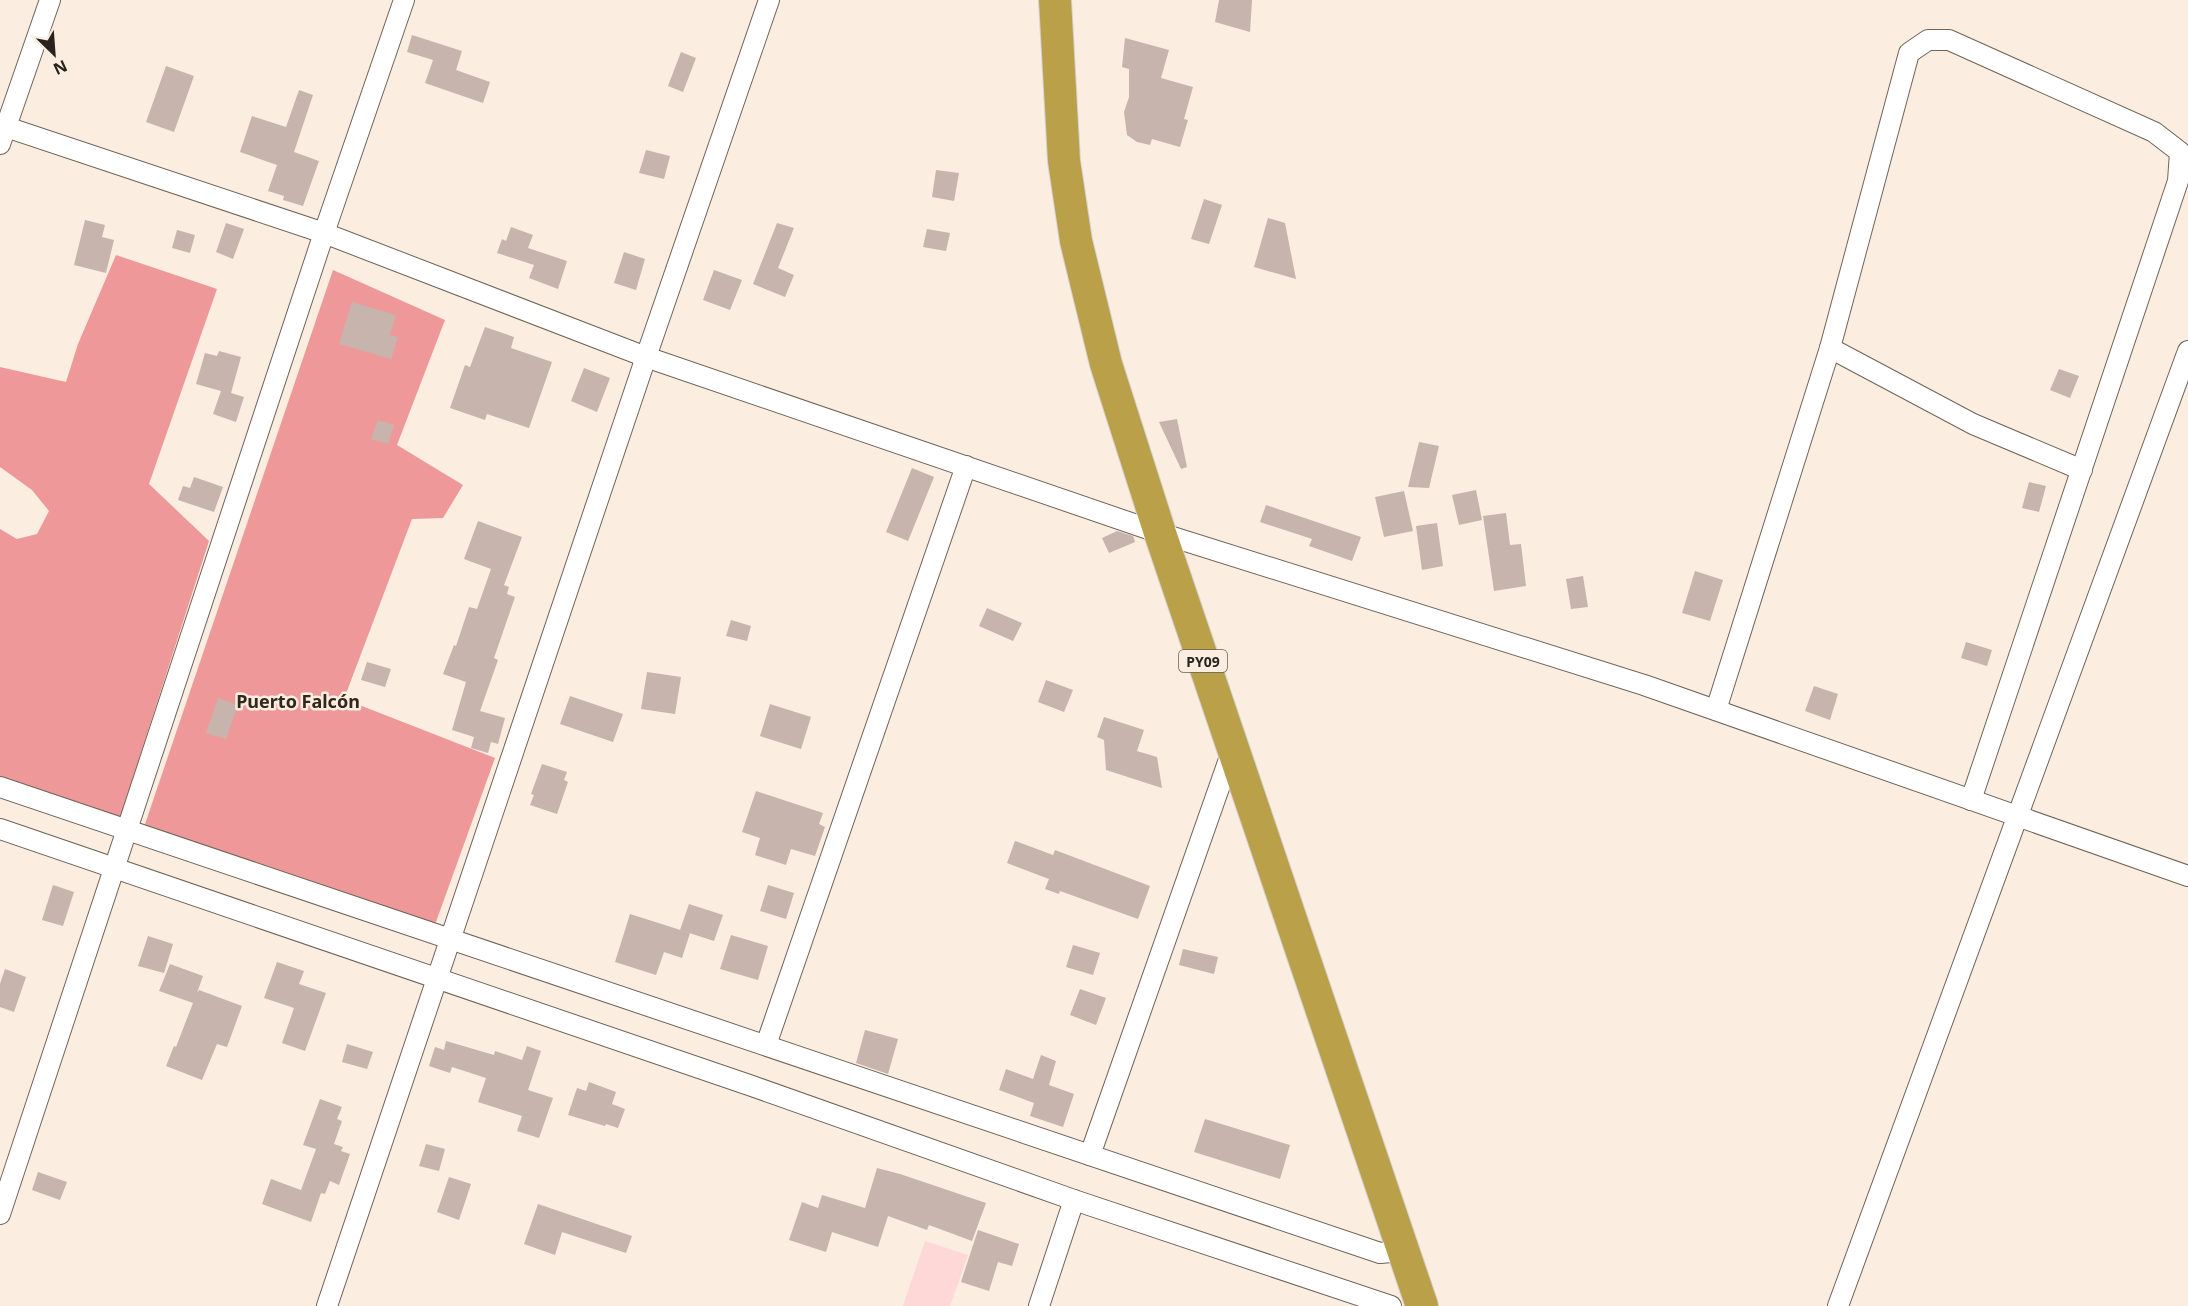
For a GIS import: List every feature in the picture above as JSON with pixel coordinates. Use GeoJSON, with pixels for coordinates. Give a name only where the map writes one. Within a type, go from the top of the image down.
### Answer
{"type":"FeatureCollection","features":[{"type":"Feature","properties":{"kind":"highway","name":"PY09"},"geometry":{"type":"LineString","coordinates":[[1055,0],[1064,161],[1076,241],[1106,364],[1160,533],[1403,1251],[1408,1305]]}},
{"type":"Feature","properties":{"kind":"street"},"geometry":{"type":"LineString","coordinates":[[50,0],[2,132],[324,233],[646,357],[1160,533],[1622,678],[2188,876]]}},
{"type":"Feature","properties":{"kind":"street"},"geometry":{"type":"LineString","coordinates":[[0,1214],[324,233],[404,0]]}},
{"type":"Feature","properties":{"kind":"street"},"geometry":{"type":"LineString","coordinates":[[327,1306],[435,979],[769,0]]}},
{"type":"Feature","properties":{"kind":"street"},"geometry":{"type":"LineString","coordinates":[[1716,710],[1830,348],[1910,53],[1928,40],[1949,40],[2154,132],[2180,152],[2178,181],[1971,800]]}},
{"type":"Feature","properties":{"kind":"street"},"geometry":{"type":"LineString","coordinates":[[1830,348],[1973,424],[2082,470]]}},
{"type":"Feature","properties":{"kind":"street"},"geometry":{"type":"LineString","coordinates":[[1838,1306],[2188,351]]}},
{"type":"Feature","properties":{"kind":"street"},"geometry":{"type":"LineString","coordinates":[[766,1045],[966,466]]}},
{"type":"Feature","properties":{"kind":"street"},"geometry":{"type":"LineString","coordinates":[[1090,1155],[1233,748]]}},
{"type":"Feature","properties":{"kind":"street"},"geometry":{"type":"LineString","coordinates":[[0,787],[1380,1252],[1403,1251]]}},
{"type":"Feature","properties":{"kind":"street"},"geometry":{"type":"LineString","coordinates":[[0,829],[752,1086],[1074,1200],[1408,1305]]}},
{"type":"Feature","properties":{"kind":"street"},"geometry":{"type":"LineString","coordinates":[[1039,1306],[1074,1200]]}},
{"type":"Feature","properties":{"kind":"shaded area"},"geometry":{"type":"Polygon","coordinates":[[[116,255],[217,289],[149,484],[209,541],[118,824],[0,784],[0,529],[17,539],[37,534],[49,511],[32,490],[0,467],[0,367],[66,382],[78,344],[116,255]]]}},
{"type":"Feature","properties":{"kind":"shaded area"},"geometry":{"type":"Polygon","coordinates":[[[333,270],[445,320],[397,445],[463,485],[443,518],[412,519],[344,699],[495,758],[432,933],[142,833],[333,270]]]}},
{"type":"Feature","properties":{"kind":"shaded area"},"geometry":{"type":"Polygon","coordinates":[[[925,1241],[968,1255],[950,1306],[903,1306],[925,1241]]]}},
{"type":"Feature","properties":{"kind":"building"},"geometry":{"type":"Polygon","coordinates":[[[1219,0],[1252,0],[1250,32],[1215,22],[1219,0]]]}},
{"type":"Feature","properties":{"kind":"building"},"geometry":{"type":"Polygon","coordinates":[[[412,35],[462,51],[456,70],[490,82],[483,103],[425,83],[433,60],[407,52],[412,35]]]}},
{"type":"Feature","properties":{"kind":"building"},"geometry":{"type":"Polygon","coordinates":[[[1125,38],[1169,50],[1161,78],[1193,87],[1184,119],[1188,120],[1180,147],[1152,139],[1150,145],[1137,142],[1127,135],[1124,112],[1129,97],[1129,69],[1122,67],[1125,38]]]}},
{"type":"Feature","properties":{"kind":"building"},"geometry":{"type":"Polygon","coordinates":[[[681,52],[696,58],[683,92],[668,86],[681,52]]]}},
{"type":"Feature","properties":{"kind":"building"},"geometry":{"type":"Polygon","coordinates":[[[166,66],[194,76],[174,132],[146,122],[166,66]]]}},
{"type":"Feature","properties":{"kind":"building"},"geometry":{"type":"Polygon","coordinates":[[[299,90],[313,95],[294,152],[319,161],[303,206],[283,200],[284,196],[268,191],[277,165],[240,152],[252,116],[286,127],[299,90]]]}},
{"type":"Feature","properties":{"kind":"building"},"geometry":{"type":"Polygon","coordinates":[[[646,150],[670,156],[664,179],[639,173],[646,150]]]}},
{"type":"Feature","properties":{"kind":"building"},"geometry":{"type":"Polygon","coordinates":[[[936,170],[959,173],[954,201],[932,197],[936,170]]]}},
{"type":"Feature","properties":{"kind":"building"},"geometry":{"type":"Polygon","coordinates":[[[1204,199],[1222,205],[1209,244],[1191,239],[1204,199]]]}},
{"type":"Feature","properties":{"kind":"building"},"geometry":{"type":"Polygon","coordinates":[[[1268,218],[1285,223],[1296,279],[1254,267],[1268,218]]]}},
{"type":"Feature","properties":{"kind":"building"},"geometry":{"type":"Polygon","coordinates":[[[85,220],[105,225],[102,237],[114,240],[106,273],[74,265],[85,220]]]}},
{"type":"Feature","properties":{"kind":"building"},"geometry":{"type":"Polygon","coordinates":[[[226,223],[244,229],[233,259],[216,252],[226,223]]]}},
{"type":"Feature","properties":{"kind":"building"},"geometry":{"type":"Polygon","coordinates":[[[777,223],[794,228],[778,268],[794,275],[785,297],[753,284],[777,223]]]}},
{"type":"Feature","properties":{"kind":"building"},"geometry":{"type":"Polygon","coordinates":[[[511,227],[533,235],[528,248],[567,261],[558,289],[529,278],[534,265],[497,253],[502,239],[506,241],[511,227]]]}},
{"type":"Feature","properties":{"kind":"building"},"geometry":{"type":"Polygon","coordinates":[[[927,229],[950,233],[946,251],[923,247],[927,229]]]}},
{"type":"Feature","properties":{"kind":"building"},"geometry":{"type":"Polygon","coordinates":[[[177,230],[195,235],[190,253],[172,248],[177,230]]]}},
{"type":"Feature","properties":{"kind":"building"},"geometry":{"type":"Polygon","coordinates":[[[624,252],[645,259],[636,290],[614,283],[624,252]]]}},
{"type":"Feature","properties":{"kind":"building"},"geometry":{"type":"Polygon","coordinates":[[[714,270],[742,280],[730,310],[703,300],[714,270]]]}},
{"type":"Feature","properties":{"kind":"building"},"geometry":{"type":"Polygon","coordinates":[[[352,302],[396,315],[390,335],[398,337],[391,359],[339,344],[352,302]]]}},
{"type":"Feature","properties":{"kind":"building"},"geometry":{"type":"Polygon","coordinates":[[[485,327],[514,337],[511,348],[552,362],[529,428],[487,414],[485,420],[450,408],[465,365],[470,367],[485,327]]]}},
{"type":"Feature","properties":{"kind":"building"},"geometry":{"type":"Polygon","coordinates":[[[219,351],[241,357],[231,393],[244,397],[236,422],[213,414],[221,391],[196,384],[205,353],[217,356],[219,351]]]}},
{"type":"Feature","properties":{"kind":"building"},"geometry":{"type":"Polygon","coordinates":[[[584,368],[610,378],[597,412],[571,401],[584,368]]]}},
{"type":"Feature","properties":{"kind":"building"},"geometry":{"type":"Polygon","coordinates":[[[2059,369],[2079,376],[2070,398],[2050,390],[2059,369]]]}},
{"type":"Feature","properties":{"kind":"building"},"geometry":{"type":"Polygon","coordinates":[[[1177,419],[1187,467],[1181,469],[1159,422],[1177,419]]]}},
{"type":"Feature","properties":{"kind":"building"},"geometry":{"type":"Polygon","coordinates":[[[378,420],[394,425],[388,444],[371,439],[378,420]]]}},
{"type":"Feature","properties":{"kind":"building"},"geometry":{"type":"Polygon","coordinates":[[[1419,442],[1439,446],[1429,488],[1408,487],[1419,442]]]}},
{"type":"Feature","properties":{"kind":"building"},"geometry":{"type":"Polygon","coordinates":[[[912,468],[934,477],[908,541],[886,532],[912,468]]]}},
{"type":"Feature","properties":{"kind":"building"},"geometry":{"type":"Polygon","coordinates":[[[194,477],[223,487],[214,512],[178,500],[183,486],[190,488],[194,477]]]}},
{"type":"Feature","properties":{"kind":"building"},"geometry":{"type":"Polygon","coordinates":[[[2029,482],[2046,486],[2039,512],[2022,508],[2029,482]]]}},
{"type":"Feature","properties":{"kind":"building"},"geometry":{"type":"Polygon","coordinates":[[[1476,490],[1482,520],[1459,525],[1452,495],[1476,490]]]}},
{"type":"Feature","properties":{"kind":"building"},"geometry":{"type":"Polygon","coordinates":[[[1404,491],[1413,531],[1384,537],[1375,497],[1404,491]]]}},
{"type":"Feature","properties":{"kind":"building"},"geometry":{"type":"Polygon","coordinates":[[[1266,505],[1361,537],[1352,561],[1309,546],[1312,539],[1260,522],[1266,505]]]}},
{"type":"Feature","properties":{"kind":"building"},"geometry":{"type":"Polygon","coordinates":[[[1506,513],[1510,545],[1521,544],[1526,586],[1494,591],[1483,516],[1506,513]]]}},
{"type":"Feature","properties":{"kind":"building"},"geometry":{"type":"Polygon","coordinates":[[[478,521],[522,537],[504,585],[509,587],[507,594],[515,597],[494,658],[498,660],[480,711],[505,718],[498,744],[491,742],[488,753],[471,748],[474,737],[452,730],[466,682],[443,674],[454,645],[456,646],[469,607],[477,609],[491,569],[464,559],[478,521]]]}},
{"type":"Feature","properties":{"kind":"building"},"geometry":{"type":"Polygon","coordinates":[[[1437,523],[1443,566],[1422,570],[1416,526],[1437,523]]]}},
{"type":"Feature","properties":{"kind":"building"},"geometry":{"type":"Polygon","coordinates":[[[1117,531],[1133,536],[1135,542],[1109,553],[1102,538],[1117,531]]]}},
{"type":"Feature","properties":{"kind":"building"},"geometry":{"type":"Polygon","coordinates":[[[1695,571],[1723,580],[1710,621],[1682,613],[1695,571]]]}},
{"type":"Feature","properties":{"kind":"building"},"geometry":{"type":"Polygon","coordinates":[[[1583,576],[1588,607],[1571,609],[1566,579],[1583,576]]]}},
{"type":"Feature","properties":{"kind":"building"},"geometry":{"type":"Polygon","coordinates":[[[987,608],[1022,623],[1013,641],[979,626],[987,608]]]}},
{"type":"Feature","properties":{"kind":"building"},"geometry":{"type":"Polygon","coordinates":[[[731,620],[751,626],[747,641],[726,636],[731,620]]]}},
{"type":"Feature","properties":{"kind":"building"},"geometry":{"type":"Polygon","coordinates":[[[1966,642],[1992,650],[1987,666],[1961,658],[1966,642]]]}},
{"type":"Feature","properties":{"kind":"building"},"geometry":{"type":"Polygon","coordinates":[[[367,662],[391,669],[385,687],[361,680],[367,662]]]}},
{"type":"Feature","properties":{"kind":"building"},"geometry":{"type":"Polygon","coordinates":[[[647,672],[681,677],[675,714],[641,709],[647,672]]]}},
{"type":"Feature","properties":{"kind":"building"},"geometry":{"type":"Polygon","coordinates":[[[1046,680],[1073,690],[1064,712],[1038,702],[1046,680]]]}},
{"type":"Feature","properties":{"kind":"building"},"geometry":{"type":"Polygon","coordinates":[[[1814,686],[1838,694],[1830,720],[1805,711],[1814,686]]]}},
{"type":"Feature","properties":{"kind":"building"},"geometry":{"type":"Polygon","coordinates":[[[570,696],[623,714],[613,742],[560,724],[570,696]]]}},
{"type":"Feature","properties":{"kind":"building"},"geometry":{"type":"Polygon","coordinates":[[[218,698],[238,705],[226,739],[206,733],[218,698]]]}},
{"type":"Feature","properties":{"kind":"building"},"geometry":{"type":"Polygon","coordinates":[[[770,704],[811,717],[801,749],[760,736],[770,704]]]}},
{"type":"Feature","properties":{"kind":"building"},"geometry":{"type":"Polygon","coordinates":[[[1104,717],[1144,730],[1137,751],[1157,757],[1162,788],[1106,770],[1104,740],[1097,737],[1104,717]]]}},
{"type":"Feature","properties":{"kind":"building"},"geometry":{"type":"Polygon","coordinates":[[[542,764],[567,772],[564,780],[568,782],[557,814],[530,805],[534,795],[531,794],[542,764]]]}},
{"type":"Feature","properties":{"kind":"building"},"geometry":{"type":"Polygon","coordinates":[[[756,791],[823,813],[819,824],[825,827],[815,856],[791,849],[786,865],[755,855],[760,838],[742,832],[756,791]]]}},
{"type":"Feature","properties":{"kind":"building"},"geometry":{"type":"Polygon","coordinates":[[[1015,841],[1053,855],[1055,850],[1150,886],[1138,919],[1060,891],[1059,894],[1045,889],[1049,879],[1007,863],[1015,841]]]}},
{"type":"Feature","properties":{"kind":"building"},"geometry":{"type":"Polygon","coordinates":[[[53,885],[74,892],[63,926],[42,920],[53,885]]]}},
{"type":"Feature","properties":{"kind":"building"},"geometry":{"type":"Polygon","coordinates":[[[768,885],[794,893],[786,919],[760,911],[768,885]]]}},
{"type":"Feature","properties":{"kind":"building"},"geometry":{"type":"Polygon","coordinates":[[[689,904],[723,915],[714,941],[680,930],[689,904]]]}},
{"type":"Feature","properties":{"kind":"building"},"geometry":{"type":"Polygon","coordinates":[[[630,914],[690,933],[682,958],[664,952],[656,975],[615,962],[630,914]]]}},
{"type":"Feature","properties":{"kind":"building"},"geometry":{"type":"Polygon","coordinates":[[[731,935],[768,946],[758,980],[720,969],[731,935]]]}},
{"type":"Feature","properties":{"kind":"building"},"geometry":{"type":"Polygon","coordinates":[[[148,936],[173,944],[164,973],[138,966],[148,936]]]}},
{"type":"Feature","properties":{"kind":"building"},"geometry":{"type":"Polygon","coordinates":[[[1073,945],[1100,953],[1093,975],[1066,967],[1073,945]]]}},
{"type":"Feature","properties":{"kind":"building"},"geometry":{"type":"Polygon","coordinates":[[[1183,949],[1218,957],[1214,974],[1179,965],[1183,949]]]}},
{"type":"Feature","properties":{"kind":"building"},"geometry":{"type":"Polygon","coordinates":[[[277,962],[304,971],[299,984],[326,993],[305,1051],[282,1043],[294,1008],[264,998],[277,962]]]}},
{"type":"Feature","properties":{"kind":"building"},"geometry":{"type":"Polygon","coordinates":[[[170,964],[203,976],[197,993],[199,990],[242,1006],[227,1047],[217,1044],[202,1080],[166,1066],[193,1003],[159,991],[170,964]]]}},
{"type":"Feature","properties":{"kind":"building"},"geometry":{"type":"Polygon","coordinates":[[[5,969],[26,977],[14,1012],[0,1007],[0,984],[5,969]]]}},
{"type":"Feature","properties":{"kind":"building"},"geometry":{"type":"Polygon","coordinates":[[[1080,989],[1106,998],[1096,1025],[1070,1015],[1080,989]]]}},
{"type":"Feature","properties":{"kind":"building"},"geometry":{"type":"Polygon","coordinates":[[[865,1030],[898,1039],[888,1074],[856,1063],[865,1030]]]}},
{"type":"Feature","properties":{"kind":"building"},"geometry":{"type":"Polygon","coordinates":[[[446,1041],[494,1055],[495,1051],[522,1060],[527,1046],[541,1051],[528,1090],[553,1098],[539,1138],[517,1131],[522,1116],[478,1102],[486,1078],[452,1067],[450,1073],[429,1066],[435,1047],[444,1050],[446,1041]]]}},
{"type":"Feature","properties":{"kind":"building"},"geometry":{"type":"Polygon","coordinates":[[[347,1044],[373,1052],[367,1069],[342,1062],[347,1044]]]}},
{"type":"Feature","properties":{"kind":"building"},"geometry":{"type":"Polygon","coordinates":[[[1041,1055],[1056,1061],[1049,1085],[1074,1094],[1063,1127],[1030,1116],[1034,1103],[999,1090],[1006,1069],[1033,1079],[1041,1055]]]}},
{"type":"Feature","properties":{"kind":"building"},"geometry":{"type":"Polygon","coordinates":[[[589,1082],[616,1092],[612,1104],[625,1109],[618,1128],[568,1115],[577,1088],[586,1091],[589,1082]]]}},
{"type":"Feature","properties":{"kind":"building"},"geometry":{"type":"Polygon","coordinates":[[[320,1099],[342,1107],[337,1119],[342,1121],[334,1144],[343,1147],[341,1151],[350,1154],[339,1185],[330,1181],[325,1194],[321,1193],[311,1222],[262,1204],[271,1179],[301,1190],[316,1149],[303,1145],[320,1099]]]}},
{"type":"Feature","properties":{"kind":"building"},"geometry":{"type":"Polygon","coordinates":[[[1205,1119],[1290,1145],[1280,1179],[1194,1152],[1205,1119]]]}},
{"type":"Feature","properties":{"kind":"building"},"geometry":{"type":"Polygon","coordinates":[[[426,1144],[445,1149],[439,1171],[419,1166],[426,1144]]]}},
{"type":"Feature","properties":{"kind":"building"},"geometry":{"type":"Polygon","coordinates":[[[877,1168],[986,1203],[972,1241],[929,1225],[927,1230],[888,1216],[878,1247],[832,1232],[826,1252],[789,1240],[802,1202],[818,1208],[822,1195],[865,1208],[877,1168]]]}},
{"type":"Feature","properties":{"kind":"building"},"geometry":{"type":"Polygon","coordinates":[[[38,1172],[67,1182],[60,1200],[32,1190],[38,1172]]]}},
{"type":"Feature","properties":{"kind":"building"},"geometry":{"type":"Polygon","coordinates":[[[449,1177],[471,1184],[459,1220],[437,1212],[449,1177]]]}},
{"type":"Feature","properties":{"kind":"building"},"geometry":{"type":"Polygon","coordinates":[[[538,1204],[632,1236],[626,1253],[562,1232],[555,1255],[524,1244],[538,1204]]]}},
{"type":"Feature","properties":{"kind":"building"},"geometry":{"type":"Polygon","coordinates":[[[978,1230],[1019,1244],[1012,1266],[998,1262],[989,1291],[961,1282],[978,1230]]]}},
{"type":"Feature","properties":{"kind":"district","name":"Puerto Falcón"},"geometry":{"type":"Point","coordinates":[298,701]}}]}
